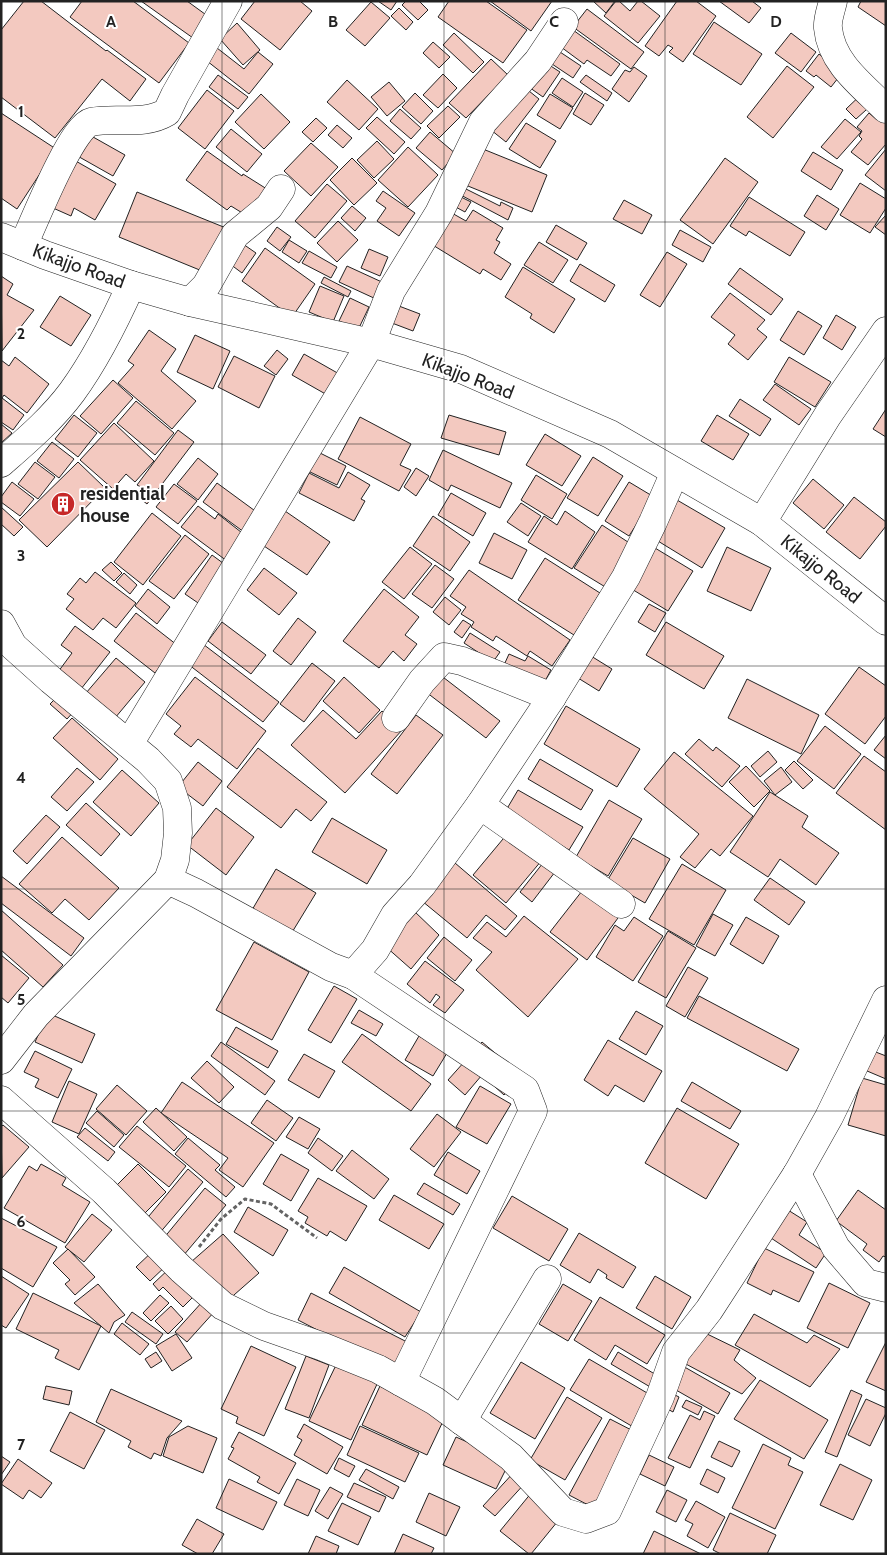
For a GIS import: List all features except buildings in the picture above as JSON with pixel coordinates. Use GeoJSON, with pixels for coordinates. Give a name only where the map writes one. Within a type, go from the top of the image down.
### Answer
{"type":"FeatureCollection","features":[{"type":"Feature","properties":{"kind":"street"},"geometry":{"type":"LineString","coordinates":[[12,241],[78,132],[88,122],[152,118],[167,112],[228,1]]}},
{"type":"Feature","properties":{"kind":"street"},"geometry":{"type":"LineString","coordinates":[[832,1],[828,27],[832,48],[844,67],[886,108]]}},
{"type":"Feature","properties":{"kind":"street"},"geometry":{"type":"LineString","coordinates":[[129,744],[371,343],[391,291],[439,213],[483,122],[538,60],[564,22]]}},
{"type":"Feature","properties":{"kind":"street"},"geometry":{"type":"LineString","coordinates":[[190,302],[206,286],[235,235],[269,207],[281,189]]}},
{"type":"Feature","properties":{"kind":"street","name":"Kikajjo Road"},"geometry":{"type":"LineString","coordinates":[[12,241],[130,285],[190,302],[371,343],[460,369],[610,434],[762,522],[886,621]]}},
{"type":"Feature","properties":{"kind":"street"},"geometry":{"type":"LineString","coordinates":[[1,463],[37,431],[71,394],[98,352],[130,285]]}},
{"type":"Feature","properties":{"kind":"street"},"geometry":{"type":"LineString","coordinates":[[762,522],[828,415],[886,331]]}},
{"type":"Feature","properties":{"kind":"street"},"geometry":{"type":"LineString","coordinates":[[353,975],[375,950],[395,914],[422,885],[480,805],[552,698],[626,577],[675,472]]}},
{"type":"Feature","properties":{"kind":"street"},"geometry":{"type":"LineString","coordinates":[[1,624],[14,646],[51,680],[148,760],[168,781],[177,808],[178,833],[175,860],[168,880],[36,1015],[1,1060]]}},
{"type":"Feature","properties":{"kind":"street"},"geometry":{"type":"LineString","coordinates":[[396,718],[422,681],[444,657],[462,661],[552,698]]}},
{"type":"Feature","properties":{"kind":"street"},"geometry":{"type":"LineString","coordinates":[[480,805],[621,904]]}},
{"type":"Feature","properties":{"kind":"street"},"geometry":{"type":"LineString","coordinates":[[168,880],[196,893],[331,966],[353,975],[525,1090],[533,1112],[401,1382]]}},
{"type":"Feature","properties":{"kind":"street"},"geometry":{"type":"LineString","coordinates":[[1,1100],[104,1191],[181,1269],[223,1306],[264,1326],[378,1369],[435,1401],[511,1457],[563,1512],[586,1519],[606,1511],[660,1397],[676,1352],[709,1310],[796,1174],[829,1117],[886,1000]]}},
{"type":"Feature","properties":{"kind":"street"},"geometry":{"type":"LineString","coordinates":[[796,1174],[836,1248],[866,1283],[886,1288]]}},
{"type":"Feature","properties":{"kind":"street"},"geometry":{"type":"LineString","coordinates":[[462,1421],[547,1279]]}},
{"type":"Feature","properties":{"kind":"path"},"geometry":{"type":"LineString","coordinates":[[181,1269],[221,1219],[245,1199],[271,1204],[317,1238]]}},
{"type":"Feature","properties":{"kind":"place","name":"residential house"},"geometry":{"type":"Point","coordinates":[63,504]}}]}
